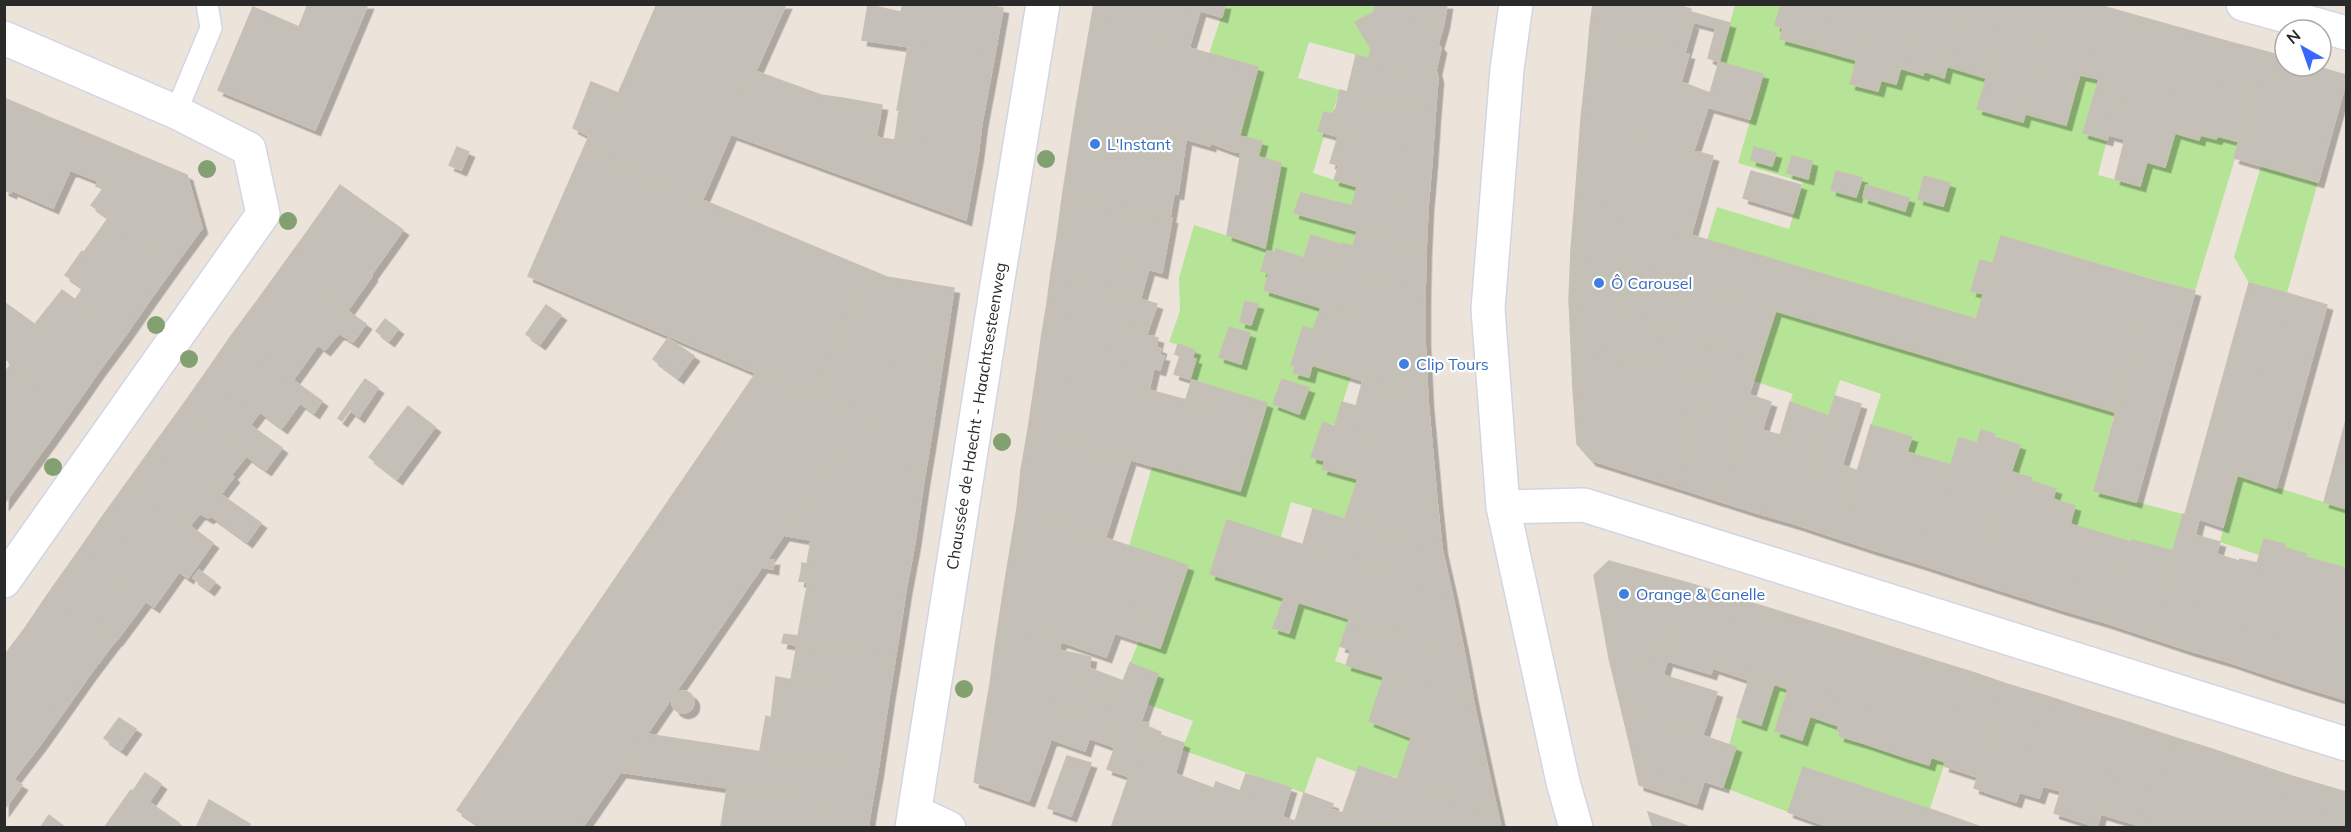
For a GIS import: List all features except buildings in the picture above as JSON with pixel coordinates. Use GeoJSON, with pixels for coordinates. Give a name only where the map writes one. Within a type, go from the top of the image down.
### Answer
{"type":"FeatureCollection","features":[{"type":"Feature","properties":{"kind":"street","name":"Chaussée de Haecht - Haachtsesteenweg"},"geometry":{"type":"LineString","coordinates":[[913,820],[1043,4]]}},
{"type":"Feature","properties":{"kind":"street"},"geometry":{"type":"LineString","coordinates":[[1516,4],[1507,69],[1488,309],[1503,507],[1563,782],[1576,828]]}},
{"type":"Feature","properties":{"kind":"street"},"geometry":{"type":"LineString","coordinates":[[2250,6],[2346,33]]}},
{"type":"Feature","properties":{"kind":"street"},"geometry":{"type":"LineString","coordinates":[[4,38],[176,112],[249,149],[263,214],[4,581]]}},
{"type":"Feature","properties":{"kind":"street"},"geometry":{"type":"LineString","coordinates":[[1503,507],[1584,505],[2346,744]]}},
{"type":"Feature","properties":{"kind":"street"},"geometry":{"type":"LineString","coordinates":[[913,820],[949,828]]}},
{"type":"Feature","properties":{"kind":"lane"},"geometry":{"type":"LineString","coordinates":[[176,112],[211,28],[207,4]]}},
{"type":"Feature","properties":{"kind":"green space"},"geometry":{"type":"Polygon","coordinates":[[[1225,5],[1375,5],[1374,12],[1356,22],[1371,49],[1368,58],[1309,42],[1298,78],[1340,90],[1332,114],[1324,112],[1318,130],[1325,133],[1313,173],[1357,187],[1352,206],[1301,193],[1294,213],[1357,232],[1353,246],[1342,245],[1311,235],[1304,257],[1277,249],[1264,290],[1321,308],[1313,330],[1302,327],[1291,364],[1295,366],[1293,372],[1308,377],[1312,365],[1351,377],[1335,425],[1323,422],[1311,457],[1325,461],[1322,469],[1358,479],[1345,518],[1291,502],[1281,537],[1227,520],[1210,573],[1349,620],[1335,661],[1383,677],[1369,721],[1412,738],[1398,778],[1359,766],[1356,772],[1317,757],[1304,793],[1182,750],[1193,721],[1147,704],[1158,674],[1130,663],[1139,641],[1160,647],[1187,566],[1129,546],[1152,467],[1240,491],[1267,404],[1190,379],[1195,350],[1169,342],[1180,311],[1179,278],[1194,225],[1265,248],[1281,164],[1258,157],[1262,141],[1239,136],[1258,67],[1209,54],[1225,5]]]}},
{"type":"Feature","properties":{"kind":"green space"},"geometry":{"type":"Polygon","coordinates":[[[1735,5],[1781,5],[1783,28],[1780,39],[1856,60],[1850,84],[1877,91],[1881,80],[1896,84],[1900,68],[1924,71],[1944,78],[1946,66],[1986,78],[1978,109],[2023,121],[2026,114],[2066,124],[2080,75],[2099,79],[2083,132],[2107,140],[2098,175],[2140,186],[2147,162],[2165,167],[2175,133],[2198,140],[2200,135],[2218,136],[2240,142],[2195,291],[2001,236],[1993,263],[1980,260],[1972,291],[1984,294],[1976,319],[1707,240],[1717,207],[1789,229],[1803,182],[1738,163],[1763,75],[1719,62],[1735,5]]]}},
{"type":"Feature","properties":{"kind":"green space"},"geometry":{"type":"Polygon","coordinates":[[[2261,166],[2318,182],[2287,293],[2249,283],[2234,257],[2261,166]]]}},
{"type":"Feature","properties":{"kind":"green space"},"geometry":{"type":"Polygon","coordinates":[[[1776,310],[2115,412],[2094,491],[2183,514],[2174,551],[2132,540],[2131,542],[2070,524],[2075,506],[2053,499],[2056,489],[2012,472],[2020,445],[1993,437],[1994,433],[1981,430],[1977,443],[1951,465],[1907,452],[1912,437],[1871,425],[1881,394],[1840,380],[1828,416],[1790,402],[1793,394],[1754,381],[1776,310]]]}},
{"type":"Feature","properties":{"kind":"green space"},"geometry":{"type":"Polygon","coordinates":[[[2237,475],[2346,509],[2346,568],[2305,557],[2306,554],[2285,548],[2285,544],[2265,540],[2259,555],[2220,542],[2237,475]]]}},
{"type":"Feature","properties":{"kind":"green space"},"geometry":{"type":"Polygon","coordinates":[[[1774,684],[1788,689],[1776,731],[1802,740],[1810,716],[1839,726],[1839,736],[1928,765],[1931,757],[1945,762],[1930,809],[1803,767],[1788,812],[1723,787],[1736,747],[1729,745],[1737,717],[1761,725],[1774,684]]]}},
{"type":"Feature","properties":{"kind":"place","name":"L'Instant"},"geometry":{"type":"Point","coordinates":[1095,144]}},
{"type":"Feature","properties":{"kind":"place","name":"Ô Carousel"},"geometry":{"type":"Point","coordinates":[1599,283]}},
{"type":"Feature","properties":{"kind":"place","name":"Clip Tours"},"geometry":{"type":"Point","coordinates":[1404,364]}},
{"type":"Feature","properties":{"kind":"place","name":"Orange & Canelle"},"geometry":{"type":"Point","coordinates":[1624,594]}}]}
